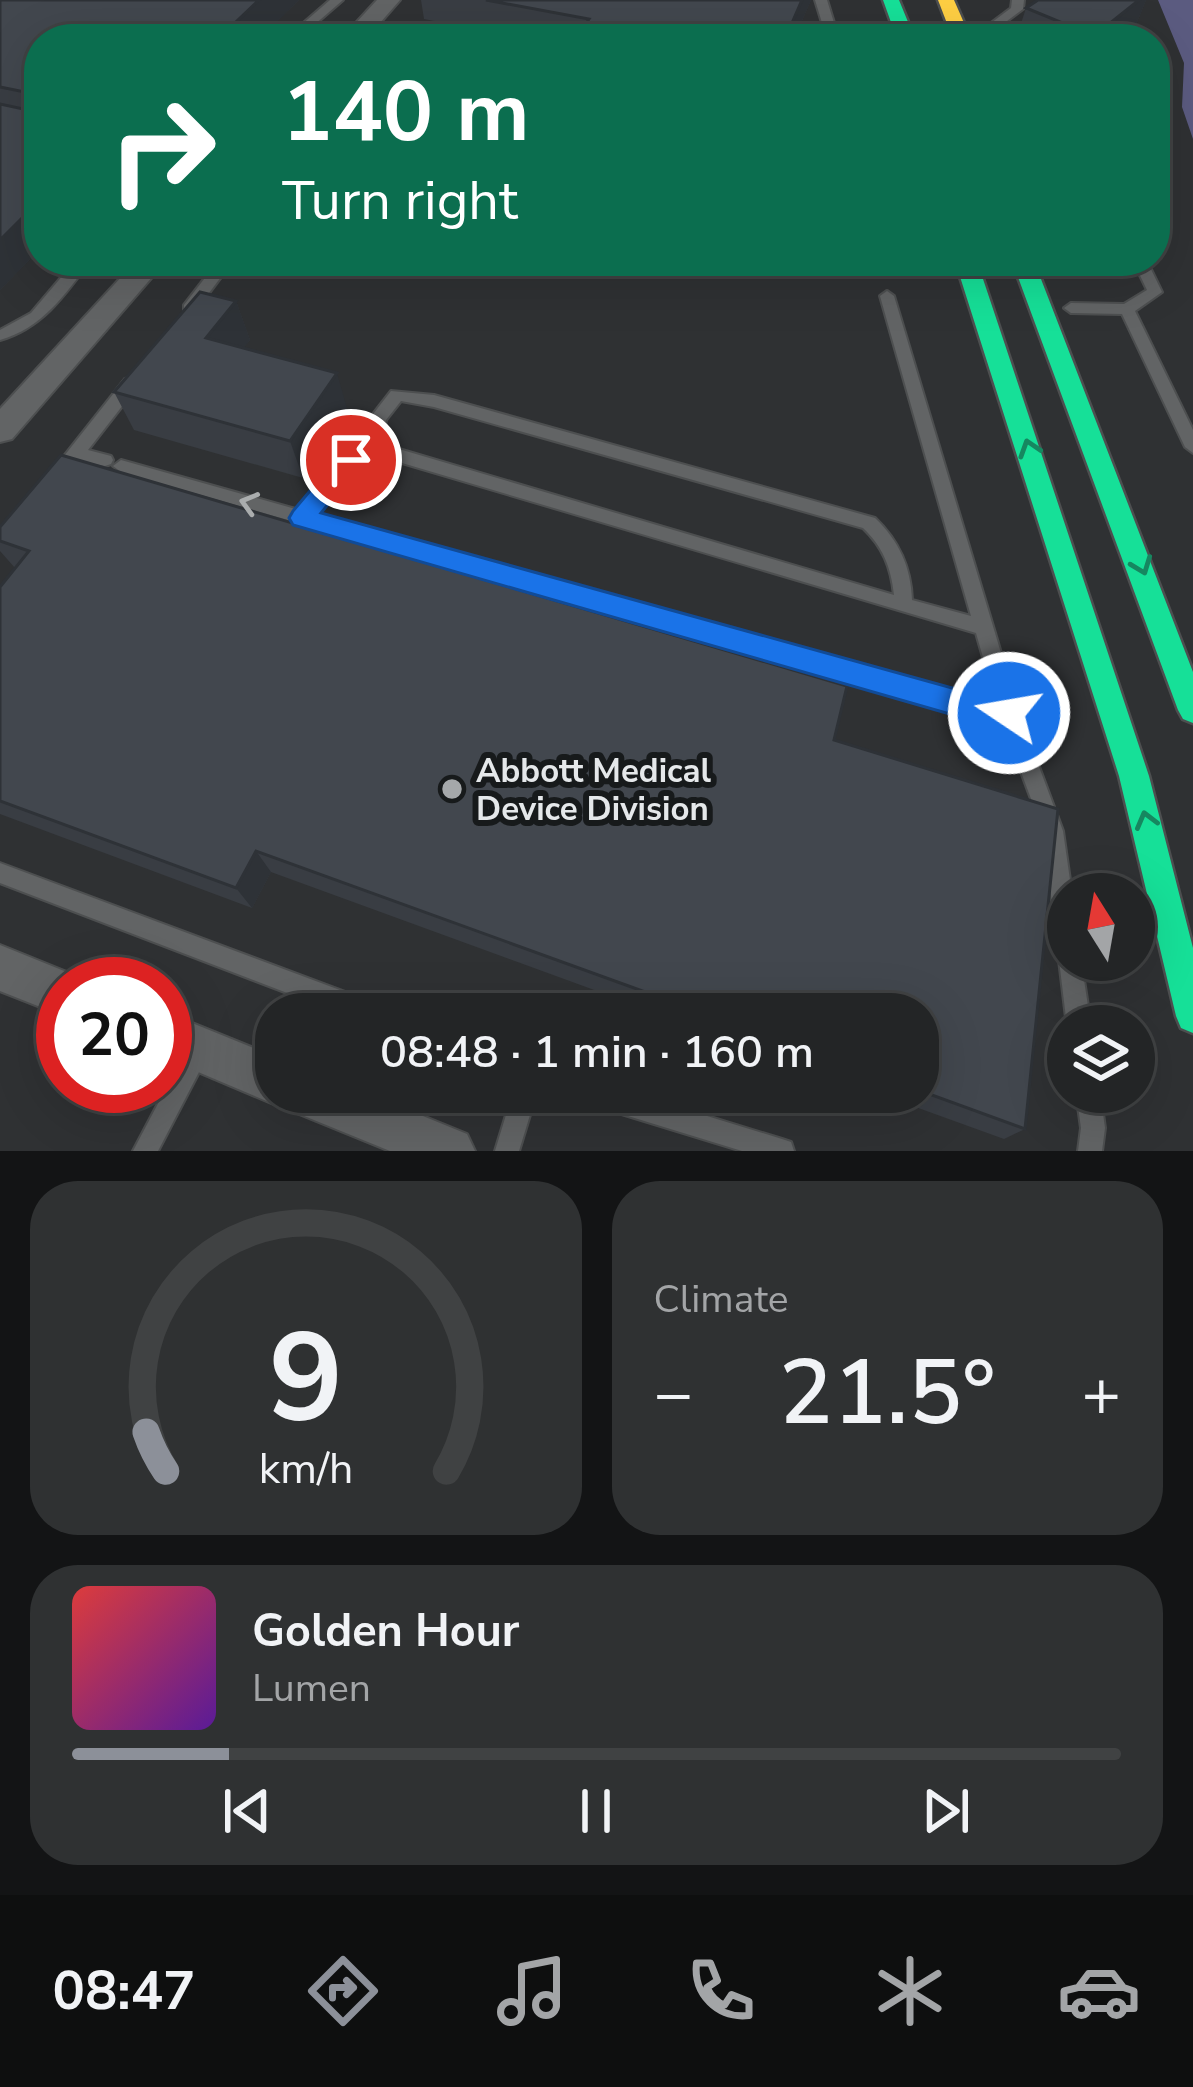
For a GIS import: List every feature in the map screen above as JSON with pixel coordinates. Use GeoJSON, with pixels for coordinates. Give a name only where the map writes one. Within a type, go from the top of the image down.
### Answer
{"type":"FeatureCollection","features":[{"type":"Feature","properties":{"kind":"highway"},"geometry":{"type":"LineString","coordinates":[[971,276],[1091,635],[1193,1016]]}},
{"type":"Feature","properties":{"kind":"highway"},"geometry":{"type":"LineString","coordinates":[[994,276],[1059,454]]}},
{"type":"Feature","properties":{"kind":"highway"},"geometry":{"type":"LineString","coordinates":[[1028,276],[1193,710]]}},
{"type":"Feature","properties":{"kind":"highway"},"geometry":{"type":"LineString","coordinates":[[1058,276],[1075,318]]}},
{"type":"Feature","properties":{"kind":"highway"},"geometry":{"type":"LineString","coordinates":[[1179,950],[1193,918]]}},
{"type":"Feature","properties":{"kind":"street"},"geometry":{"type":"LineString","coordinates":[[367,24],[389,0]]}},
{"type":"Feature","properties":{"kind":"street"},"geometry":{"type":"LineString","coordinates":[[0,430],[139,276]]}},
{"type":"Feature","properties":{"kind":"street"},"geometry":{"type":"LineString","coordinates":[[0,968],[36,982]]}},
{"type":"Feature","properties":{"kind":"street"},"geometry":{"type":"LineString","coordinates":[[192,1046],[255,1072]]}},
{"type":"Feature","properties":{"kind":"street"},"geometry":{"type":"LineString","coordinates":[[356,1113],[450,1151]]}},
{"type":"Feature","properties":{"kind":"lane"},"geometry":{"type":"LineString","coordinates":[[308,24],[337,0]]}},
{"type":"Feature","properties":{"kind":"lane"},"geometry":{"type":"LineString","coordinates":[[995,24],[1017,9],[1018,0]]}},
{"type":"Feature","properties":{"kind":"lane"},"geometry":{"type":"LineString","coordinates":[[0,335],[11,334],[37,315],[70,276]]}},
{"type":"Feature","properties":{"kind":"lane"},"geometry":{"type":"LineString","coordinates":[[172,331],[214,276]]}},
{"type":"Feature","properties":{"kind":"lane"},"geometry":{"type":"LineString","coordinates":[[1075,318],[1127,309],[1155,292],[1147,276]]}},
{"type":"Feature","properties":{"kind":"lane"},"geometry":{"type":"LineString","coordinates":[[887,296],[982,627],[1053,831],[1059,873]]}},
{"type":"Feature","properties":{"kind":"lane"},"geometry":{"type":"LineString","coordinates":[[1127,309],[1193,447]]}},
{"type":"Feature","properties":{"kind":"lane"},"geometry":{"type":"LineString","coordinates":[[51,485],[144,366]]}},
{"type":"Feature","properties":{"kind":"lane"},"geometry":{"type":"LineString","coordinates":[[373,448],[379,418],[397,395],[434,401],[869,523],[889,539],[904,604]]}},
{"type":"Feature","properties":{"kind":"lane"},"geometry":{"type":"LineString","coordinates":[[302,518],[351,460],[373,448],[982,627]]}},
{"type":"Feature","properties":{"kind":"lane"},"geometry":{"type":"LineString","coordinates":[[76,454],[981,710],[1009,713]]}},
{"type":"Feature","properties":{"kind":"lane"},"geometry":{"type":"LineString","coordinates":[[0,873],[317,993]]}},
{"type":"Feature","properties":{"kind":"lane"},"geometry":{"type":"LineString","coordinates":[[145,1151],[158,1113]]}},
{"type":"Feature","properties":{"kind":"lane"},"geometry":{"type":"LineString","coordinates":[[507,1151],[519,1113]]}},
{"type":"Feature","properties":{"kind":"lane"},"geometry":{"type":"LineString","coordinates":[[658,1113],[782,1151]]}},
{"type":"Feature","properties":{"kind":"lane"},"geometry":{"type":"LineString","coordinates":[[1090,1151],[1091,1113]]}},
{"type":"Feature","properties":{"kind":"water"},"geometry":{"type":"Polygon","coordinates":[[[1158,0],[1193,0],[1193,139],[1182,107],[1184,63],[1158,0]]]}},
{"type":"Feature","properties":{"kind":"building"},"geometry":{"type":"Polygon","coordinates":[[[0,0],[259,0],[234,24],[24,24],[24,92],[0,87],[0,0]]]}},
{"type":"Feature","properties":{"kind":"building"},"geometry":{"type":"Polygon","coordinates":[[[486,0],[802,0],[792,24],[586,24],[589,19],[486,0]]]}},
{"type":"Feature","properties":{"kind":"building"},"geometry":{"type":"Polygon","coordinates":[[[1038,0],[1139,0],[1109,24],[1065,24],[1026,8],[1038,0]]]}},
{"type":"Feature","properties":{"kind":"building"},"geometry":{"type":"Polygon","coordinates":[[[0,104],[23,109],[24,216],[0,240],[0,104]]]}},
{"type":"Feature","properties":{"kind":"building"},"geometry":{"type":"Polygon","coordinates":[[[200,292],[236,301],[206,338],[337,373],[290,441],[114,392],[200,292]]]}},
{"type":"Feature","properties":{"kind":"building","name":"Abbott Medical Device Division"},"geometry":{"type":"Polygon","coordinates":[[[61,455],[847,686],[834,740],[1058,809],[1051,873],[1047,873],[1047,916],[1025,1129],[939,1098],[939,993],[648,993],[256,851],[236,888],[0,801],[0,587],[29,551],[0,541],[0,527],[61,455]]]}},
{"type":"Feature","properties":{"kind":"traffic: fast"},"geometry":{"type":"LineString","coordinates":[[891,0],[900,24]]}},
{"type":"Feature","properties":{"kind":"traffic: fast"},"geometry":{"type":"LineString","coordinates":[[971,276],[1134,776],[1193,1016]]}},
{"type":"Feature","properties":{"kind":"traffic: fast"},"geometry":{"type":"LineString","coordinates":[[1029,276],[1193,710]]}},
{"type":"Feature","properties":{"kind":"traffic: slow"},"geometry":{"type":"LineString","coordinates":[[946,0],[956,24]]}},
{"type":"Feature","properties":{"kind":"place","name":"Abbott Medical Device Division"},"geometry":{"type":"Point","coordinates":[452,789]}},
{"type":"Feature","properties":{"kind":"route"},"geometry":{"type":"LineString","coordinates":[[351,460],[302,518],[981,710],[1009,713]]}}]}
